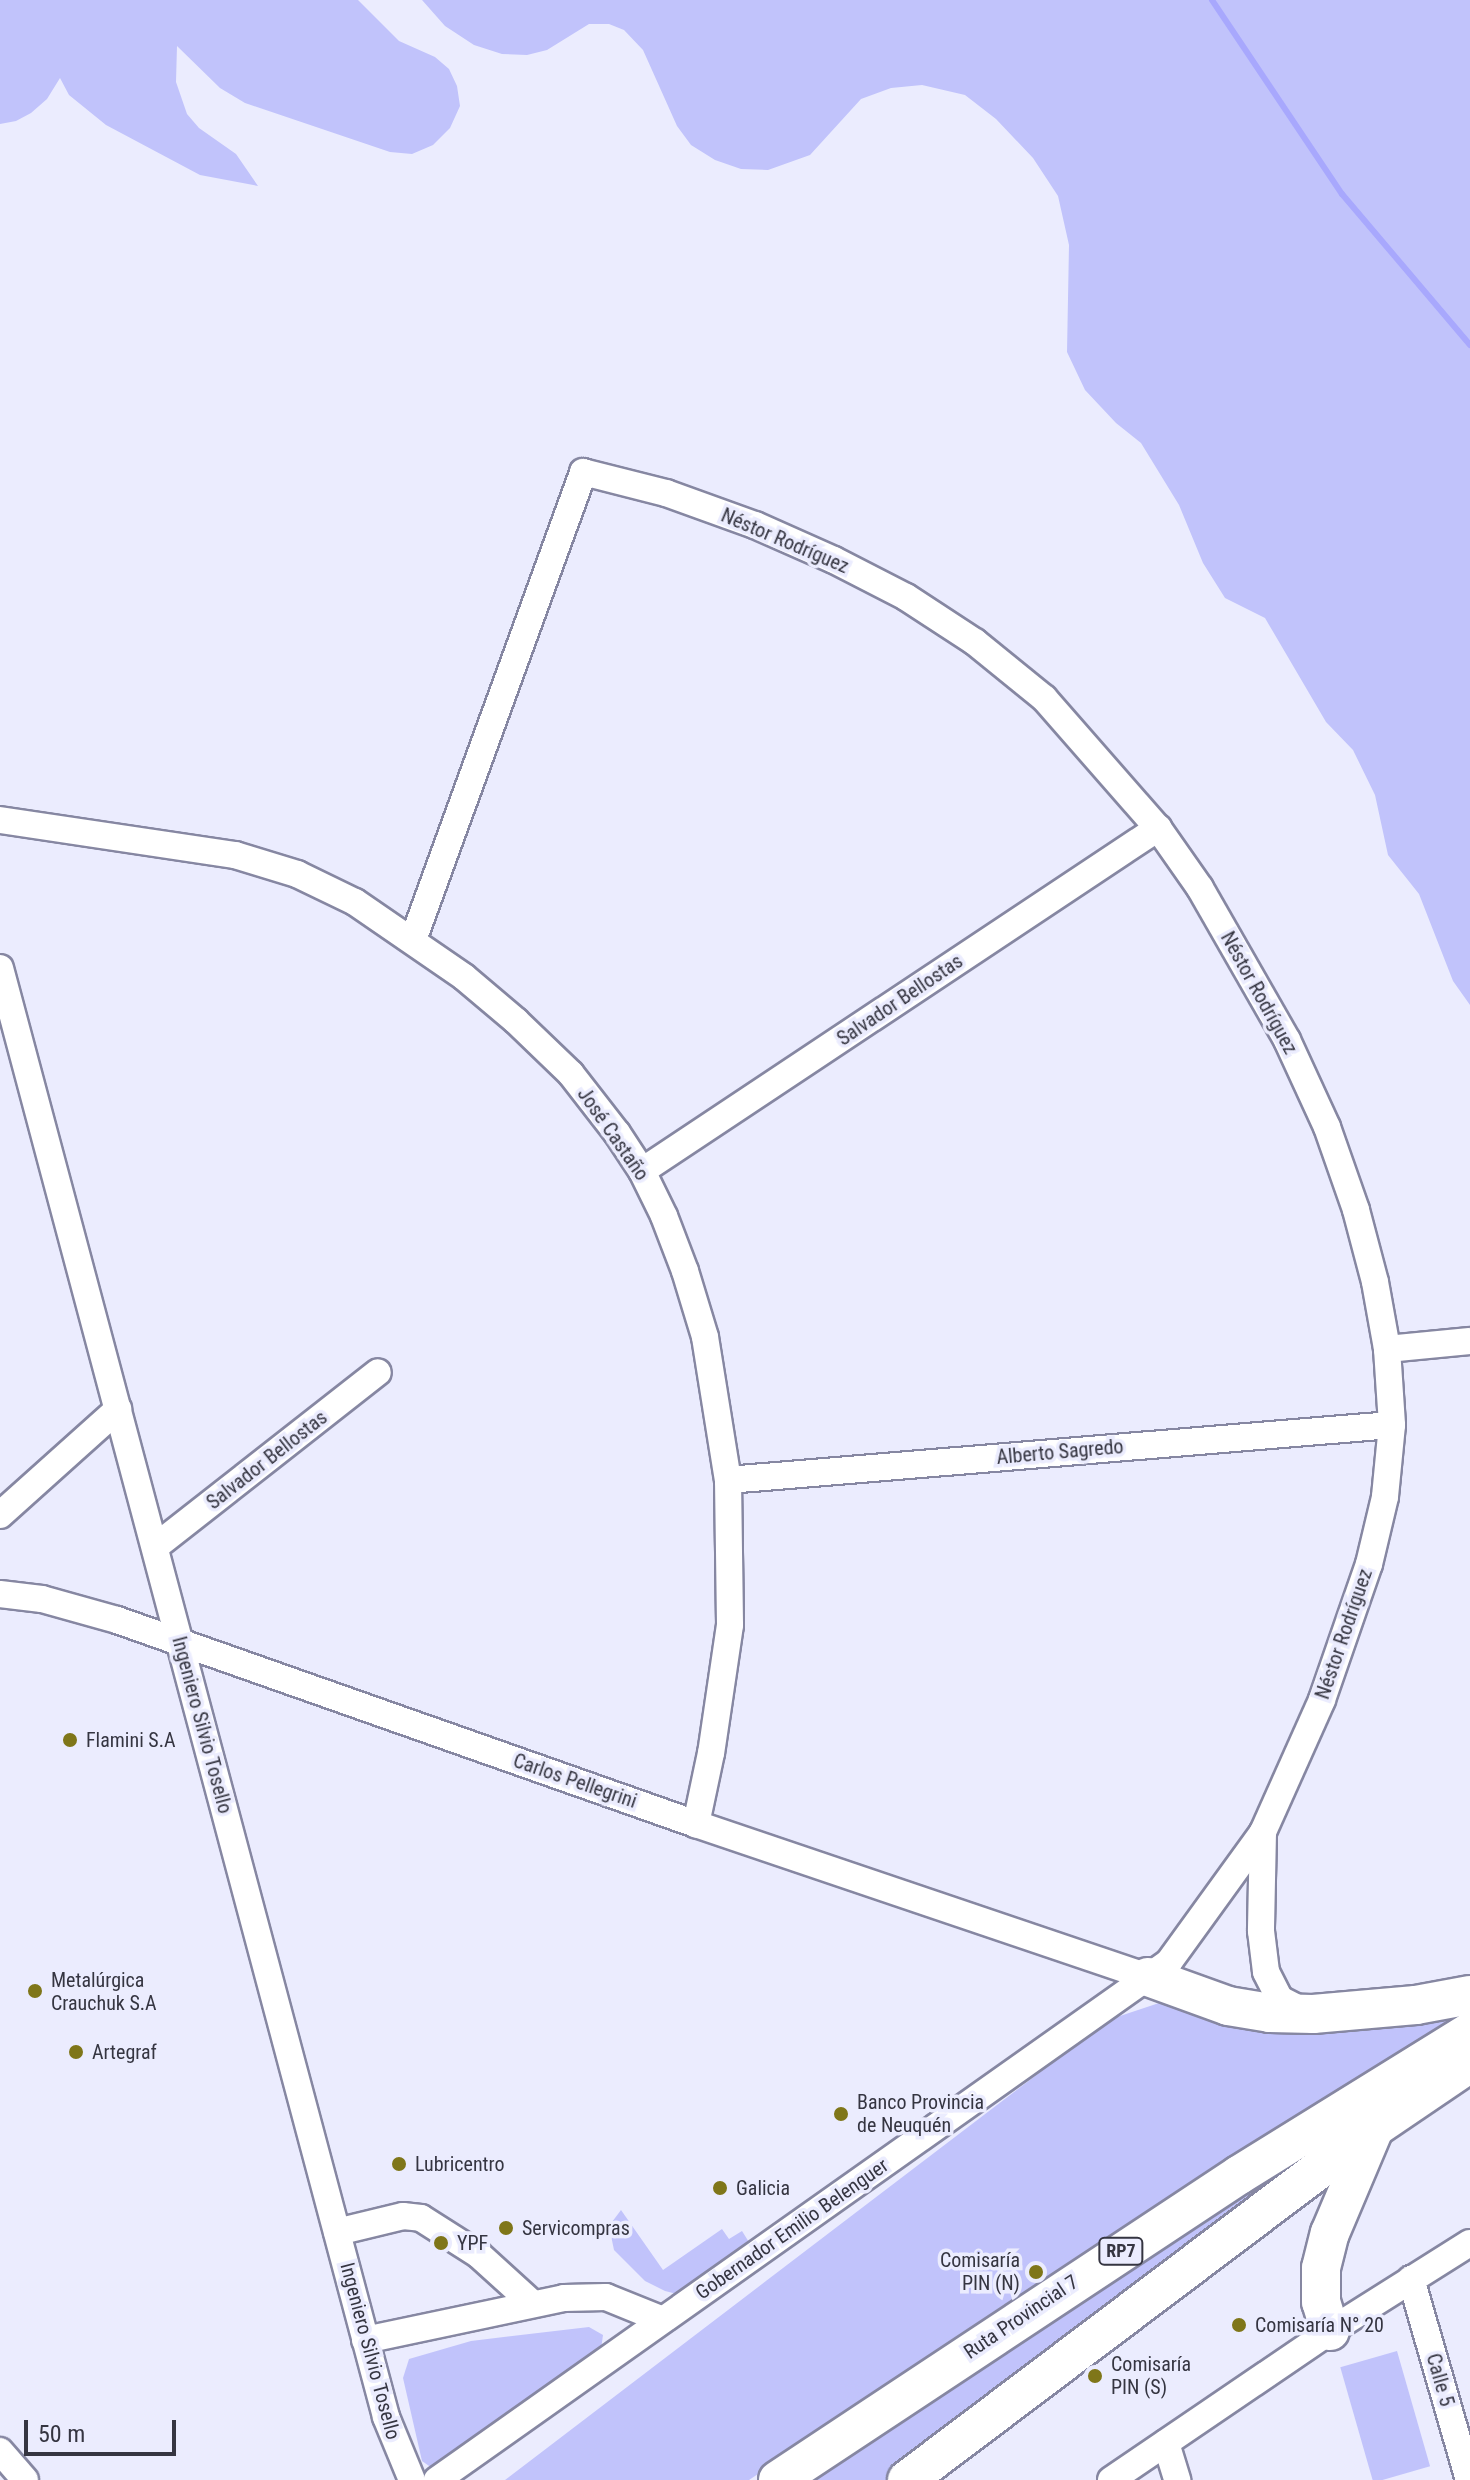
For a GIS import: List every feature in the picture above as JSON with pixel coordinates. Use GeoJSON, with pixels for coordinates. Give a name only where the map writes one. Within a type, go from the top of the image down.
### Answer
{"type":"FeatureCollection","features":[{"type":"Feature","properties":{"kind":"highway"},"geometry":{"type":"LineString","coordinates":[[1148,1977],[1228,2006],[1270,2013],[1313,2014],[1416,2005],[1470,1995]]}},
{"type":"Feature","properties":{"kind":"highway","name":"Ruta Provincial 7"},"geometry":{"type":"LineString","coordinates":[[778,2480],[1216,2190],[1470,2032]]}},
{"type":"Feature","properties":{"kind":"highway"},"geometry":{"type":"LineString","coordinates":[[907,2480],[1374,2128],[1470,2063]]}},
{"type":"Feature","properties":{"kind":"highway"},"geometry":{"type":"LineString","coordinates":[[1330,2331],[1321,2302],[1324,2257],[1336,2217],[1374,2128]]}},
{"type":"Feature","properties":{"kind":"street","name":"Néstor Rodríguez"},"geometry":{"type":"LineString","coordinates":[[413,940],[583,472],[666,493],[755,525],[906,597],[975,642],[1044,698],[1158,828],[1244,962],[1287,1040],[1327,1127],[1356,1210],[1387,1349],[1392,1425],[1385,1497],[1361,1591],[1322,1700],[1263,1832],[1169,1962],[1148,1977]]}},
{"type":"Feature","properties":{"kind":"street","name":"José Castaño"},"geometry":{"type":"LineString","coordinates":[[0,820],[235,855],[297,874],[355,902],[413,940],[516,1021],[571,1074],[642,1171],[675,1244],[705,1337],[728,1480],[730,1625],[711,1753],[696,1824]]}},
{"type":"Feature","properties":{"kind":"street","name":"Salvador Bellostas"},"geometry":{"type":"LineString","coordinates":[[642,1171],[1158,828]]}},
{"type":"Feature","properties":{"kind":"street","name":"Ingeniero Silvio Tosello"},"geometry":{"type":"LineString","coordinates":[[0,968],[365,2340],[392,2438],[412,2480]]}},
{"type":"Feature","properties":{"kind":"street"},"geometry":{"type":"LineString","coordinates":[[1387,1349],[1470,1341]]}},
{"type":"Feature","properties":{"kind":"street","name":"Salvador Bellostas"},"geometry":{"type":"LineString","coordinates":[[155,1547],[378,1372]]}},
{"type":"Feature","properties":{"kind":"street"},"geometry":{"type":"LineString","coordinates":[[0,1515],[118,1409]]}},
{"type":"Feature","properties":{"kind":"street","name":"Alberto Sagredo"},"geometry":{"type":"LineString","coordinates":[[728,1480],[1392,1425]]}},
{"type":"Feature","properties":{"kind":"street","name":"Carlos Pellegrini"},"geometry":{"type":"LineString","coordinates":[[0,1594],[79,1608],[696,1824],[1148,1977]]}},
{"type":"Feature","properties":{"kind":"street","name":"Néstor Rodríguez"},"geometry":{"type":"LineString","coordinates":[[1263,1832],[1261,1931],[1266,1972],[1280,1999],[1313,2014]]}},
{"type":"Feature","properties":{"kind":"street","name":"Gobernador Emilio Belenguer"},"geometry":{"type":"LineString","coordinates":[[437,2480],[1148,1977]]}},
{"type":"Feature","properties":{"kind":"street"},"geometry":{"type":"LineString","coordinates":[[337,2232],[403,2216],[421,2218],[479,2255],[532,2303]]}},
{"type":"Feature","properties":{"kind":"street"},"geometry":{"type":"LineString","coordinates":[[1111,2480],[1144,2470],[1166,2443],[1330,2331],[1470,2243]]}},
{"type":"Feature","properties":{"kind":"street","name":"Calle 5"},"geometry":{"type":"LineString","coordinates":[[1411,2279],[1469,2480]]}},
{"type":"Feature","properties":{"kind":"street"},"geometry":{"type":"LineString","coordinates":[[365,2340],[564,2298],[606,2297],[663,2320]]}},
{"type":"Feature","properties":{"kind":"street"},"geometry":{"type":"LineString","coordinates":[[1166,2443],[1177,2480]]}},
{"type":"Feature","properties":{"kind":"street"},"geometry":{"type":"LineString","coordinates":[[0,2451],[25,2480]]}},
{"type":"Feature","properties":{"kind":"street"},"geometry":{"type":"LineString","coordinates":[[33,2480],[43,2480]]}},
{"type":"Feature","properties":{"kind":"shaded area"},"geometry":{"type":"Polygon","coordinates":[[[0,0],[358,0],[399,41],[435,57],[449,69],[457,86],[460,106],[450,128],[433,145],[412,154],[390,152],[245,103],[220,88],[177,46],[176,82],[187,114],[199,128],[236,154],[258,186],[200,175],[106,125],[69,95],[60,78],[47,99],[31,113],[16,121],[0,124],[0,0]]]}},
{"type":"Feature","properties":{"kind":"shaded area"},"geometry":{"type":"Polygon","coordinates":[[[422,0],[1470,0],[1470,1005],[1453,981],[1419,894],[1388,855],[1375,795],[1353,750],[1326,722],[1265,618],[1225,598],[1203,563],[1179,505],[1141,443],[1116,423],[1085,390],[1067,352],[1069,245],[1058,196],[1033,158],[996,119],[965,95],[922,85],[891,88],[861,99],[810,155],[768,170],[741,169],[715,160],[691,145],[677,126],[643,50],[624,30],[609,24],[589,24],[547,50],[527,55],[502,54],[474,45],[445,26],[422,0]]]}},
{"type":"Feature","properties":{"kind":"shaded area"},"geometry":{"type":"Polygon","coordinates":[[[1162,2002],[1470,2009],[1366,2072],[749,2480],[505,2480],[1094,2031],[1114,2018],[1162,2002]]]}},
{"type":"Feature","properties":{"kind":"shaded area"},"geometry":{"type":"Polygon","coordinates":[[[1462,2053],[896,2480],[805,2480],[1211,2208],[1462,2053]]]}},
{"type":"Feature","properties":{"kind":"shaded area"},"geometry":{"type":"Polygon","coordinates":[[[621,2210],[663,2270],[722,2229],[729,2239],[742,2231],[752,2247],[681,2295],[665,2291],[645,2281],[614,2250],[609,2226],[621,2210]]]}},
{"type":"Feature","properties":{"kind":"shaded area"},"geometry":{"type":"Polygon","coordinates":[[[589,2327],[603,2335],[601,2349],[432,2468],[422,2461],[403,2378],[409,2359],[471,2341],[589,2327]]]}},
{"type":"Feature","properties":{"kind":"shaded area"},"geometry":{"type":"Polygon","coordinates":[[[1397,2351],[1430,2466],[1373,2480],[1340,2367],[1397,2351]]]}},
{"type":"Feature","properties":{"kind":"waterway"},"geometry":{"type":"LineString","coordinates":[[1212,0],[1342,194],[1470,345]]}},
{"type":"Feature","properties":{"kind":"place","name":"Flamini S.A"},"geometry":{"type":"Point","coordinates":[70,1740]}},
{"type":"Feature","properties":{"kind":"place","name":"Metalúrgica Crauchuk S.A"},"geometry":{"type":"Point","coordinates":[35,1991]}},
{"type":"Feature","properties":{"kind":"place","name":"Artegraf"},"geometry":{"type":"Point","coordinates":[76,2052]}},
{"type":"Feature","properties":{"kind":"place","name":"Banco Provincia de Neuquén"},"geometry":{"type":"Point","coordinates":[841,2114]}},
{"type":"Feature","properties":{"kind":"place","name":"Lubricentro"},"geometry":{"type":"Point","coordinates":[399,2164]}},
{"type":"Feature","properties":{"kind":"place","name":"Galicia"},"geometry":{"type":"Point","coordinates":[720,2188]}},
{"type":"Feature","properties":{"kind":"place","name":"Servicompras"},"geometry":{"type":"Point","coordinates":[506,2228]}},
{"type":"Feature","properties":{"kind":"place","name":"YPF"},"geometry":{"type":"Point","coordinates":[441,2243]}},
{"type":"Feature","properties":{"kind":"place","name":"Comisaría PIN (N)"},"geometry":{"type":"Point","coordinates":[1036,2272]}},
{"type":"Feature","properties":{"kind":"place","name":"Comisaría N° 20"},"geometry":{"type":"Point","coordinates":[1239,2325]}},
{"type":"Feature","properties":{"kind":"place","name":"Comisaría PIN (S)"},"geometry":{"type":"Point","coordinates":[1095,2376]}}]}
